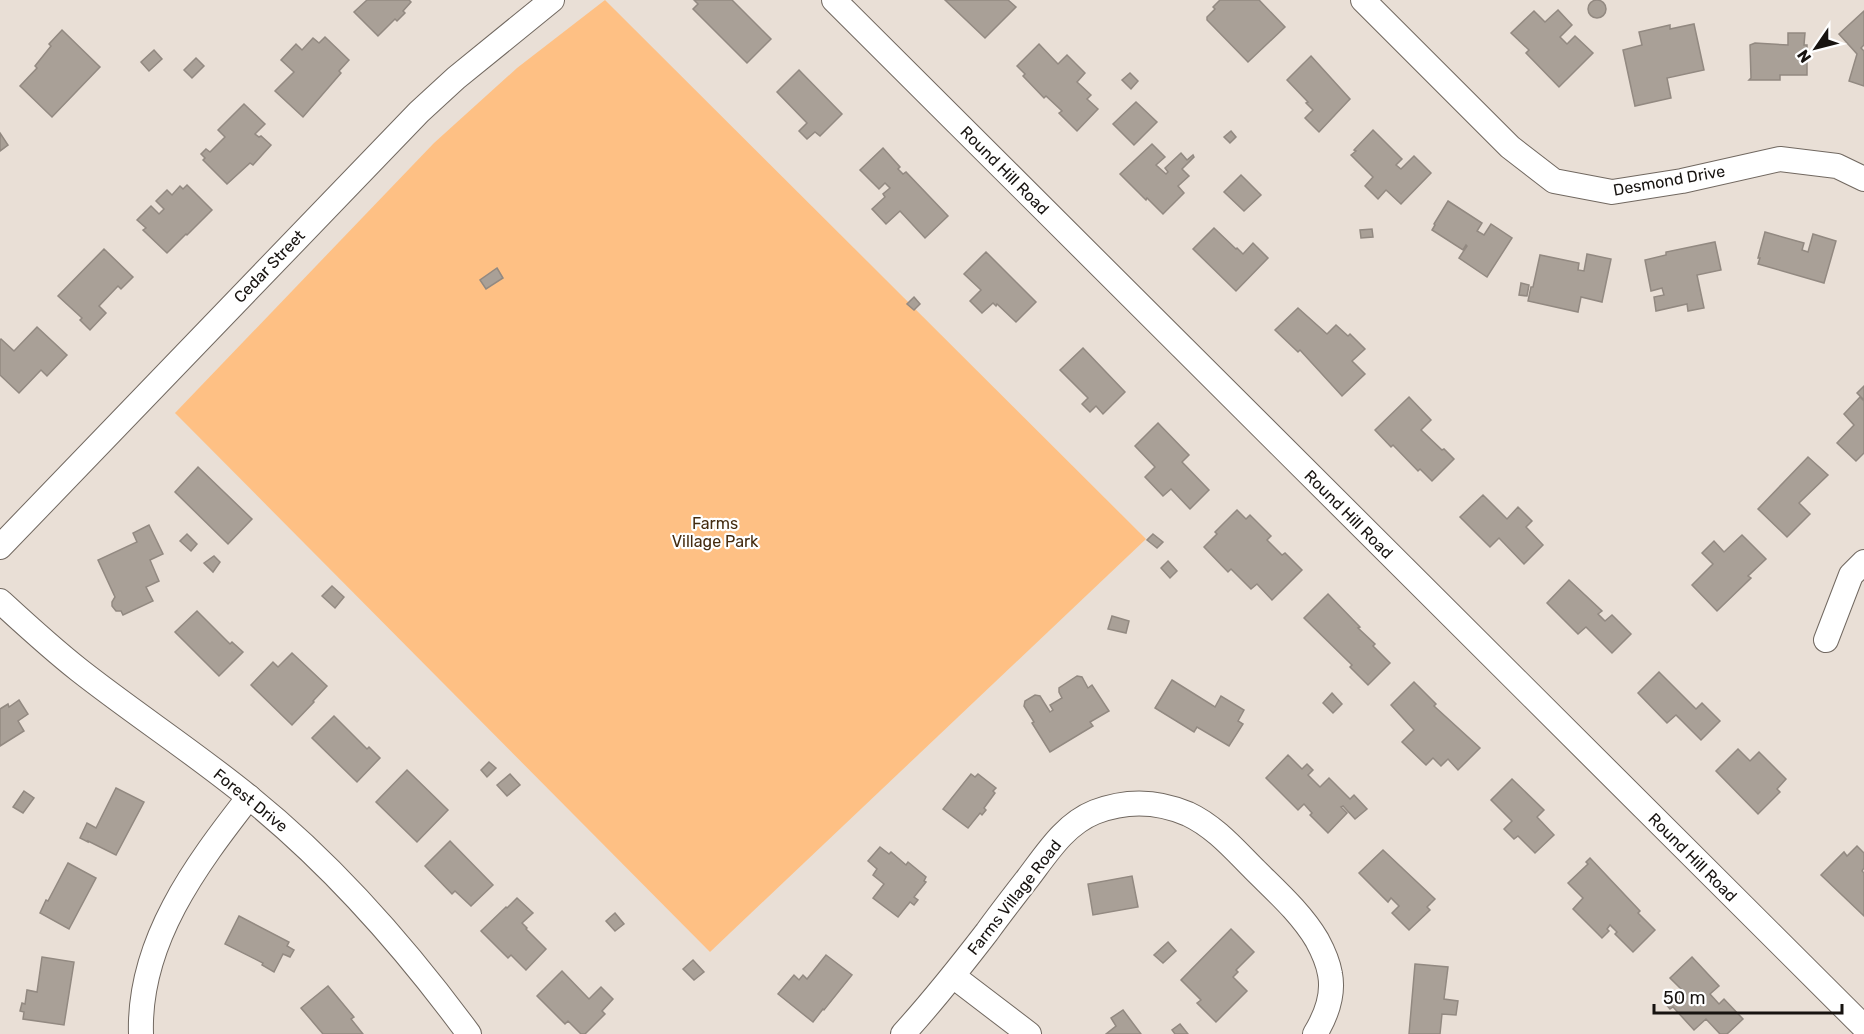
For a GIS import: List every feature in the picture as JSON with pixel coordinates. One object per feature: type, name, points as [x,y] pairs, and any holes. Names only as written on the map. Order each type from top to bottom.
[{"type":"street","name":"Cedar Street","points":[[0,547],[419,112],[456,78],[552,0]]},
{"type":"street","name":"Round Hill Road","points":[[834,0],[1864,1027]]},
{"type":"street","name":"Desmond Drive","points":[[1363,0],[1510,147],[1554,181],[1612,192],[1682,181],[1780,159],[1837,166],[1864,179]]},
{"type":"street","points":[[1826,640],[1851,575],[1864,562]]},
{"type":"street","name":"Forest Drive","points":[[0,600],[78,670],[249,797],[313,852],[368,909],[422,971],[469,1034]]},
{"type":"street","points":[[141,1034],[146,983],[163,929],[188,880],[249,797]]},
{"type":"street","name":"Farms Village Road","points":[[903,1034],[953,976],[1047,852],[1069,828],[1100,810],[1128,803],[1150,803],[1181,812],[1208,826],[1276,891],[1304,922],[1322,949],[1331,975],[1331,994],[1327,1011],[1315,1034]]},
{"type":"street","points":[[953,976],[1029,1034]]},
{"type":"green space","name":"Farms Village Park","points":[[605,0],[1146,539],[710,952],[175,413],[434,143],[517,68]]},
{"type":"building","points":[[367,0],[409,0],[411,2],[403,11],[405,13],[397,21],[395,19],[378,36],[354,12]]},
{"type":"building","points":[[694,0],[732,0],[771,39],[747,63],[693,9],[698,4]]},
{"type":"building","points":[[945,0],[1008,0],[1016,7],[985,38]]},
{"type":"building","points":[[1220,0],[1259,0],[1285,27],[1248,62],[1207,20],[1215,9],[1213,7]]},
{"type":"building","points":[[1597,0],[1603,3],[1606,9],[1603,15],[1597,18],[1591,15],[1588,9],[1591,3]]},
{"type":"building","points":[[1558,10],[1572,25],[1560,37],[1567,44],[1575,36],[1593,53],[1559,87],[1526,53],[1529,50],[1511,33],[1534,11],[1545,22]]},
{"type":"building","points":[[1864,11],[1864,45],[1861,48],[1864,51],[1864,86],[1849,81],[1857,54],[1839,34]]},
{"type":"building","points":[[1694,24],[1704,70],[1667,78],[1671,98],[1635,106],[1623,50],[1642,45],[1639,32],[1670,25],[1670,29]]},
{"type":"building","points":[[62,30],[100,67],[52,117],[20,86],[37,68],[35,66],[51,46],[49,44]]},
{"type":"building","points":[[1788,33],[1805,33],[1807,75],[1780,75],[1780,80],[1749,80],[1751,78],[1750,45],[1755,43],[1788,45]]},
{"type":"building","points":[[325,37],[349,60],[339,71],[341,73],[303,117],[275,91],[294,72],[281,60],[296,44],[302,50],[313,38],[319,43]]},
{"type":"building","points":[[1039,44],[1058,64],[1067,55],[1085,73],[1077,82],[1091,95],[1087,99],[1098,109],[1077,131],[1059,113],[1062,111],[1046,96],[1044,98],[1023,76],[1025,74],[1017,66]]},
{"type":"building","points":[[154,50],[162,59],[149,71],[141,62]]},
{"type":"building","points":[[1311,56],[1350,99],[1319,132],[1305,118],[1313,110],[1287,80]]},
{"type":"building","points":[[196,58],[204,66],[192,78],[184,70]]},
{"type":"building","points":[[799,70],[842,114],[820,136],[815,132],[807,139],[799,131],[807,123],[777,92]]},
{"type":"building","points":[[1130,73],[1138,81],[1131,89],[1122,80]]},
{"type":"building","points":[[1136,102],[1157,122],[1134,145],[1113,124]]},
{"type":"building","points":[[244,104],[265,124],[255,134],[271,145],[253,165],[250,163],[227,184],[203,160],[205,158],[201,154],[206,149],[210,152],[225,137],[218,130]]},
{"type":"building","points":[[1373,130],[1402,159],[1396,165],[1401,169],[1414,156],[1431,173],[1401,204],[1386,190],[1378,199],[1365,186],[1373,177],[1351,155]]},
{"type":"building","points":[[1231,131],[1236,137],[1230,143],[1224,137]]},
{"type":"building","points":[[0,133],[8,145],[0,151]]},
{"type":"building","points":[[1152,144],[1165,157],[1156,165],[1166,174],[1168,172],[1165,168],[1181,153],[1187,160],[1193,155],[1194,157],[1182,169],[1189,176],[1178,186],[1184,193],[1163,214],[1120,174]]},
{"type":"building","points":[[883,148],[900,167],[898,169],[903,174],[906,172],[948,216],[925,238],[900,211],[886,224],[872,209],[885,197],[883,194],[890,188],[885,183],[879,189],[860,170]]},
{"type":"building","points":[[1241,175],[1261,195],[1244,211],[1224,192]]},
{"type":"building","points":[[187,185],[212,210],[167,253],[143,230],[146,228],[137,220],[151,206],[159,214],[164,209],[156,201],[167,190],[172,195],[180,186],[183,189]]},
{"type":"building","points":[[1448,201],[1482,223],[1477,231],[1484,235],[1491,224],[1512,238],[1487,277],[1459,258],[1466,245],[1463,250],[1432,230]]},
{"type":"building","points":[[1214,228],[1243,254],[1253,243],[1268,258],[1236,291],[1193,249]]},
{"type":"building","points":[[1372,229],[1373,237],[1361,238],[1360,230]]},
{"type":"building","points":[[1765,232],[1804,243],[1802,250],[1808,252],[1813,234],[1836,241],[1824,283],[1758,264]]},
{"type":"building","points":[[1715,242],[1721,270],[1697,275],[1704,308],[1688,311],[1687,304],[1656,311],[1654,297],[1664,295],[1662,288],[1651,291],[1645,260],[1666,255],[1666,252]]},
{"type":"building","points":[[104,249],[133,277],[121,289],[118,286],[99,306],[106,313],[90,330],[80,320],[82,318],[58,296]]},
{"type":"building","points":[[986,252],[1036,302],[1016,322],[997,304],[996,306],[993,303],[982,313],[970,301],[981,290],[964,274]]},
{"type":"building","points":[[1587,254],[1611,259],[1602,302],[1581,297],[1578,312],[1528,301],[1540,255],[1579,263],[1578,270],[1584,271]]},
{"type":"building","points":[[497,268],[503,278],[486,289],[480,280]]},
{"type":"building","points":[[1521,283],[1529,285],[1527,296],[1519,295]]},
{"type":"building","points":[[914,297],[920,304],[914,310],[907,304]]},
{"type":"building","points":[[1298,308],[1327,334],[1336,325],[1348,336],[1350,334],[1365,349],[1352,361],[1365,374],[1342,396],[1300,350],[1298,352],[1275,330]]},
{"type":"building","points":[[37,327],[67,355],[47,376],[41,370],[19,393],[0,375],[0,340],[14,351]]},
{"type":"building","points":[[1083,348],[1125,392],[1103,414],[1096,406],[1090,412],[1082,404],[1088,398],[1060,370]]},
{"type":"building","points":[[1864,386],[1864,400],[1857,393]]},
{"type":"building","points":[[1409,397],[1431,420],[1421,430],[1454,459],[1432,481],[1420,469],[1418,471],[1393,445],[1391,447],[1375,430]]},
{"type":"building","points":[[1860,397],[1864,401],[1864,453],[1856,461],[1837,443],[1854,425],[1844,414]]},
{"type":"building","points":[[1158,423],[1189,455],[1182,462],[1209,490],[1190,509],[1171,489],[1163,496],[1145,477],[1155,467],[1135,446]]},
{"type":"building","points":[[1808,457],[1828,475],[1799,503],[1810,514],[1787,537],[1758,509]]},
{"type":"building","points":[[198,467],[252,519],[228,544],[175,492]]},
{"type":"building","points":[[1483,495],[1507,519],[1518,507],[1532,521],[1526,527],[1543,545],[1524,564],[1499,538],[1490,547],[1460,517]]},
{"type":"building","points":[[1237,510],[1246,519],[1250,515],[1271,536],[1267,540],[1282,555],[1285,553],[1302,570],[1272,600],[1257,584],[1251,589],[1231,569],[1228,572],[1204,547]]},
{"type":"building","points":[[149,525],[163,554],[150,560],[159,581],[146,587],[153,601],[123,615],[121,611],[116,611],[112,606],[115,597],[98,560],[137,542],[133,533]]},
{"type":"building","points":[[187,534],[197,544],[191,551],[180,541]]},
{"type":"building","points":[[1153,534],[1163,542],[1157,548],[1147,540]]},
{"type":"building","points":[[1742,535],[1766,559],[1748,576],[1751,578],[1717,611],[1692,585],[1713,564],[1702,553],[1714,541],[1724,552]]},
{"type":"building","points":[[214,556],[220,562],[213,572],[204,563]]},
{"type":"building","points":[[1168,561],[1177,571],[1170,578],[1161,568]]},
{"type":"building","points":[[1569,580],[1602,611],[1598,614],[1605,621],[1612,615],[1631,634],[1612,653],[1586,627],[1578,634],[1547,603]]},
{"type":"building","points":[[332,586],[344,597],[335,608],[322,596]]},
{"type":"building","points":[[1328,594],[1390,663],[1368,685],[1350,667],[1352,665],[1304,618]]},
{"type":"building","points":[[197,611],[230,644],[232,642],[243,652],[219,676],[175,632]]},
{"type":"building","points":[[1112,616],[1129,621],[1126,633],[1108,629]]},
{"type":"building","points":[[292,653],[327,686],[292,725],[251,685],[273,662],[278,667]]},
{"type":"building","points":[[1659,672],[1696,709],[1702,703],[1720,721],[1701,740],[1676,715],[1667,723],[1638,693]]},
{"type":"building","points":[[1077,676],[1082,677],[1088,688],[1092,685],[1109,711],[1090,722],[1093,726],[1050,752],[1032,723],[1034,722],[1024,706],[1025,701],[1035,695],[1040,696],[1050,712],[1053,710],[1050,705],[1062,698],[1059,688]]},
{"type":"building","points":[[1172,680],[1215,707],[1221,696],[1244,710],[1238,721],[1243,724],[1229,746],[1197,727],[1194,732],[1155,708]]},
{"type":"building","points":[[1414,682],[1436,704],[1434,706],[1480,748],[1458,770],[1448,759],[1441,766],[1433,758],[1426,765],[1402,742],[1414,730],[1391,705]]},
{"type":"building","points":[[1332,693],[1342,704],[1333,713],[1323,703]]},
{"type":"building","points":[[19,700],[28,714],[18,721],[24,731],[0,746],[0,709],[8,704],[9,707]]},
{"type":"building","points":[[334,716],[367,749],[369,747],[380,758],[357,782],[312,738]]},
{"type":"building","points":[[1738,749],[1750,761],[1759,752],[1786,779],[1777,789],[1780,792],[1758,814],[1716,771]]},
{"type":"building","points":[[1288,755],[1302,769],[1307,764],[1313,770],[1308,775],[1320,787],[1329,778],[1350,799],[1354,795],[1367,809],[1355,819],[1343,806],[1341,807],[1347,813],[1328,833],[1310,815],[1312,813],[1304,804],[1298,810],[1266,778]]},
{"type":"building","points":[[489,762],[496,768],[487,777],[481,770]]},
{"type":"building","points":[[407,770],[448,810],[417,842],[376,802]]},
{"type":"building","points":[[510,774],[520,785],[507,796],[497,785]]},
{"type":"building","points":[[971,774],[975,777],[978,774],[996,788],[984,808],[986,810],[982,815],[980,813],[968,828],[943,809]]},
{"type":"building","points":[[1512,779],[1544,810],[1537,817],[1554,835],[1535,853],[1518,836],[1514,839],[1504,829],[1512,821],[1491,800]]},
{"type":"building","points":[[116,788],[144,802],[116,855],[80,838],[87,823],[96,828]]},
{"type":"building","points":[[24,791],[34,798],[23,813],[13,807]]},
{"type":"building","points":[[450,841],[493,885],[471,906],[455,891],[452,894],[425,866]]},
{"type":"building","points":[[1857,846],[1864,853],[1862,871],[1864,873],[1864,916],[1821,875],[1844,852],[1847,856]]},
{"type":"building","points":[[880,847],[889,854],[891,852],[906,865],[908,862],[926,877],[924,881],[926,882],[914,897],[918,900],[914,905],[910,902],[898,917],[873,898],[884,884],[873,875],[877,869],[868,861]]},
{"type":"building","points":[[1383,850],[1435,899],[1427,907],[1430,910],[1409,930],[1392,913],[1399,906],[1391,898],[1388,902],[1359,873]]},
{"type":"building","points":[[1590,858],[1655,930],[1633,952],[1615,934],[1617,932],[1610,925],[1607,929],[1609,931],[1602,938],[1573,909],[1583,898],[1568,883],[1588,864],[1586,862]]},
{"type":"building","points":[[68,863],[96,878],[69,929],[40,913]]},
{"type":"building","points":[[1132,876],[1138,907],[1093,915],[1088,884]]},
{"type":"building","points":[[517,898],[533,913],[522,923],[546,949],[526,970],[511,955],[508,958],[481,931]]},
{"type":"building","points":[[615,913],[624,924],[615,931],[606,921]]},
{"type":"building","points":[[239,916],[289,942],[287,946],[294,950],[290,957],[283,954],[274,972],[262,965],[263,963],[225,944]]},
{"type":"building","points":[[1231,929],[1254,952],[1236,970],[1238,972],[1233,977],[1247,991],[1216,1022],[1197,1003],[1201,1000],[1181,980]]},
{"type":"building","points":[[1168,942],[1176,951],[1163,963],[1154,955]]},
{"type":"building","points":[[826,955],[852,975],[813,1022],[778,994],[794,975],[799,980],[803,975],[807,979]]},
{"type":"building","points":[[42,957],[74,962],[64,1025],[23,1019],[24,1012],[20,1011],[22,1003],[25,1004],[27,990],[37,992]]},
{"type":"building","points":[[1692,957],[1719,986],[1710,994],[1719,1004],[1724,999],[1743,1019],[1727,1034],[1720,1034],[1706,1019],[1694,1030],[1673,1007],[1670,1009],[1665,1003],[1681,989],[1670,978]]},
{"type":"building","points":[[693,960],[704,972],[694,980],[683,969]]},
{"type":"building","points":[[1415,964],[1448,967],[1444,999],[1458,1001],[1456,1015],[1442,1014],[1440,1034],[1409,1034]]},
{"type":"building","points":[[562,971],[589,999],[601,987],[613,999],[602,1011],[605,1014],[585,1034],[581,1034],[568,1021],[565,1024],[537,996]]},
{"type":"building","points":[[328,986],[354,1017],[351,1019],[363,1034],[323,1034],[301,1008]]},
{"type":"building","points":[[1123,1010],[1141,1034],[1106,1034],[1116,1026],[1111,1018]]},
{"type":"building","points":[[1180,1024],[1188,1034],[1175,1034],[1172,1030]]}]
